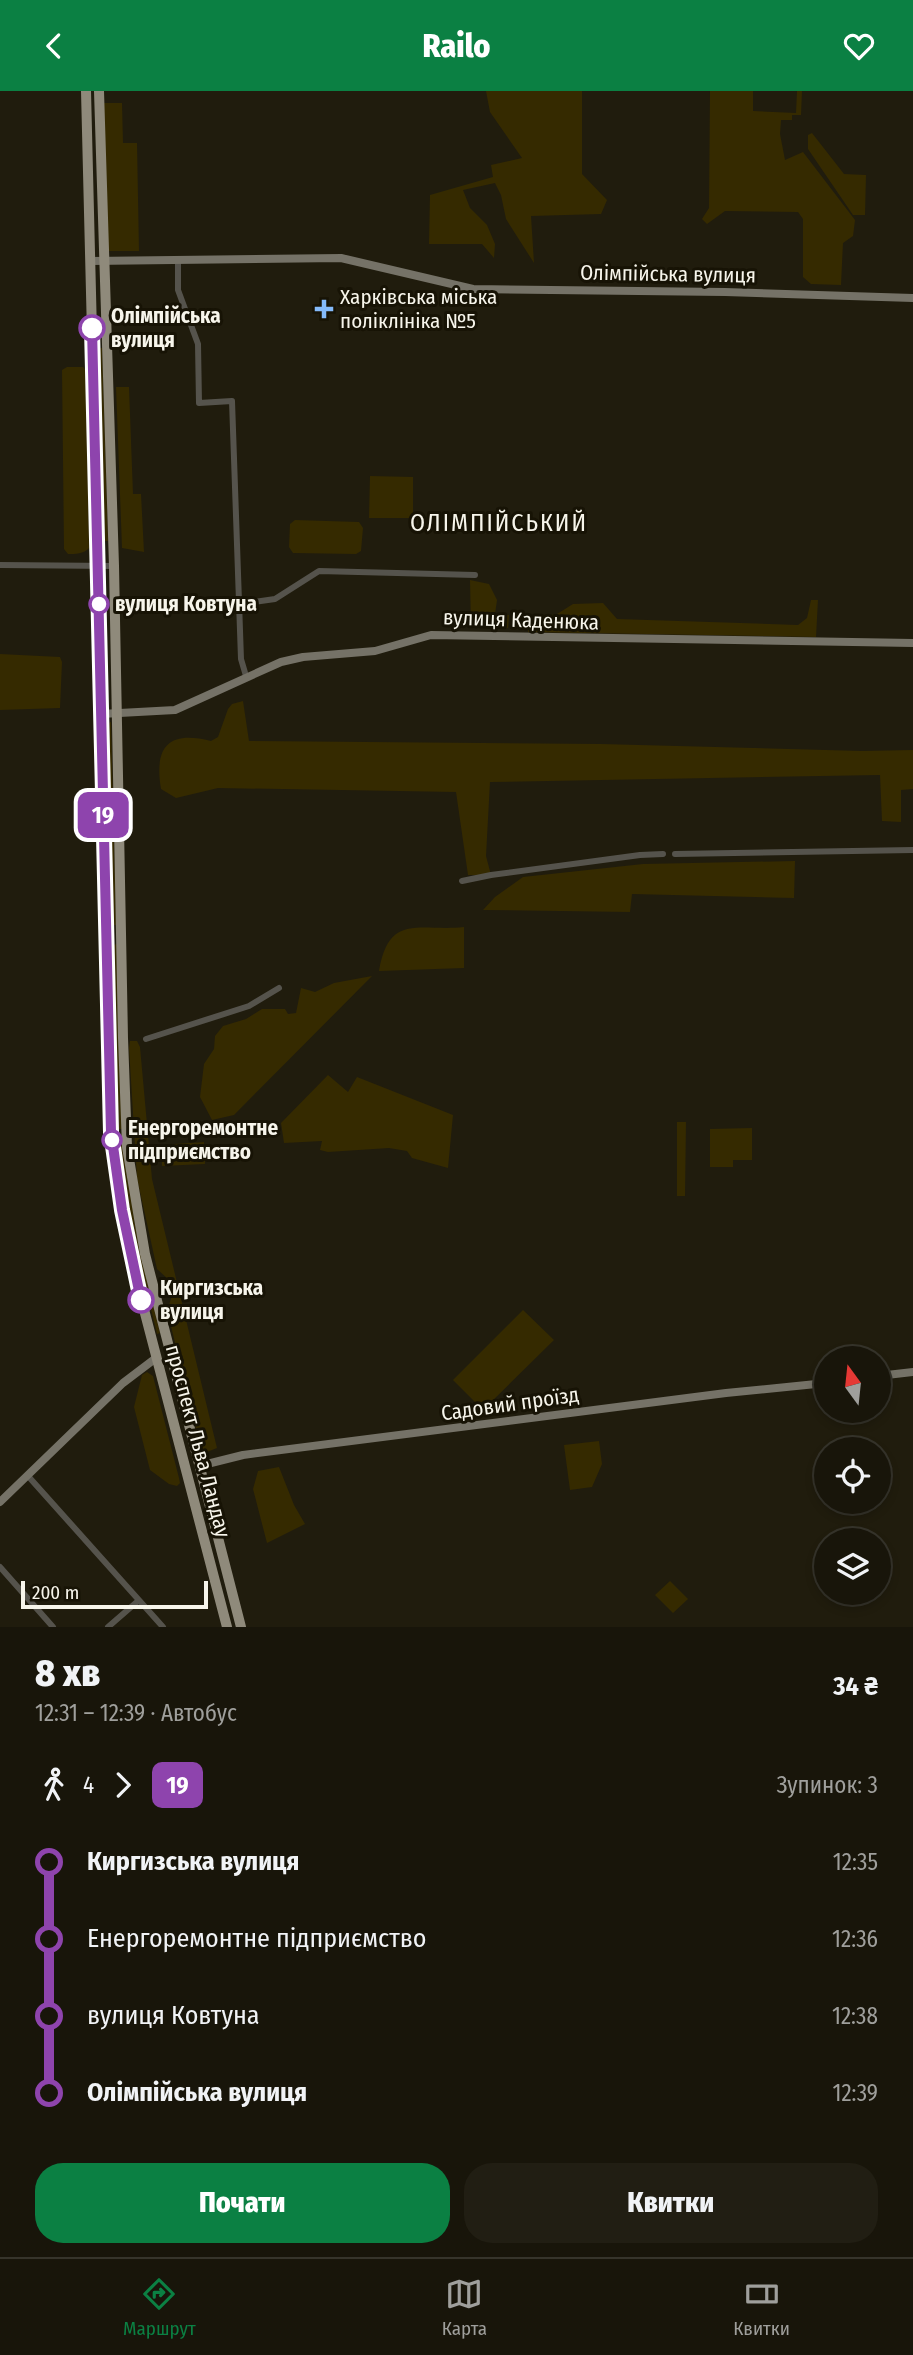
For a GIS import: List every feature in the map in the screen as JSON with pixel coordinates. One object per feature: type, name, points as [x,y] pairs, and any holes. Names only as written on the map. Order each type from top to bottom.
[{"type":"main road","name":"проспект Льва Ландау","points":[[86,91],[113,1151],[128,1244],[227,1627]]},
{"type":"main road","name":"проспект Льва Ландау","points":[[99,91],[114,566],[125,1118],[129,1161],[145,1254],[240,1627]]},
{"type":"main road","points":[[91,284],[105,283]]},
{"type":"main road","points":[[106,935],[122,934]]},
{"type":"main road","points":[[156,1358],[171,1354]]},
{"type":"main road","points":[[175,1425],[188,1421]]},
{"type":"street","name":"Олімпійська вулиця","points":[[91,261],[347,259],[473,289],[725,292],[913,298]]},
{"type":"street","points":[[178,260],[178,290],[198,344],[200,403],[232,401],[241,659],[246,676]]},
{"type":"street","points":[[0,565],[114,566]]},
{"type":"street","points":[[240,604],[275,599],[319,571],[475,575]]},
{"type":"street","name":"вулиця Каденюка","points":[[101,714],[175,710],[189,706],[246,676],[286,660],[375,651],[434,635],[913,643]]},
{"type":"street","points":[[675,854],[913,850]]},
{"type":"street","points":[[462,881],[663,854]]},
{"type":"street","points":[[146,1039],[249,1006],[279,988]]},
{"type":"street","points":[[0,1501],[104,1401],[156,1358]]},
{"type":"street","points":[[891,1375],[913,1372]]},
{"type":"street","name":"Садовий проїзд","points":[[199,1466],[243,1455],[814,1384]]},
{"type":"street","points":[[28,1476],[163,1627]]},
{"type":"street","points":[[0,1567],[53,1627]]},
{"type":"street","points":[[108,1627],[138,1601]]},
{"type":"shaded area","points":[[486,91],[582,91],[582,174],[607,200],[601,214],[531,216],[534,263],[506,219],[501,195],[495,183],[463,190],[470,208],[487,225],[495,244],[494,258],[482,244],[429,244],[430,195],[493,177],[491,165],[522,158],[490,112]]},
{"type":"shaded area","points":[[710,91],[753,91],[753,111],[796,113],[797,91],[802,91],[801,115],[792,115],[792,120],[781,120],[780,134],[785,160],[803,152],[855,220],[853,236],[843,243],[841,285],[811,284],[803,277],[803,219],[798,212],[725,211],[707,224],[702,219],[709,208]]},
{"type":"shaded area","points":[[103,103],[122,103],[123,143],[137,143],[139,251],[108,251]]},
{"type":"shaded area","points":[[812,133],[844,174],[866,175],[865,215],[853,215],[808,149],[808,135]]},
{"type":"shaded area","points":[[99,348],[102,348],[108,541],[105,541]]},
{"type":"shaded area","points":[[67,367],[83,367],[86,370],[89,548],[82,553],[71,554],[64,549],[62,370]]},
{"type":"shaded area","points":[[116,387],[129,387],[133,494],[141,494],[144,552],[122,548]]},
{"type":"shaded area","points":[[370,476],[413,477],[413,518],[369,518]]},
{"type":"shaded area","points":[[295,520],[359,522],[363,528],[361,551],[356,554],[293,553],[289,547],[290,524]]},
{"type":"shaded area","points":[[470,580],[489,584],[497,600],[495,614],[509,615],[508,628],[471,627]]},
{"type":"shaded area","points":[[811,600],[818,600],[816,637],[528,632],[530,619],[557,614],[573,604],[603,603],[617,619],[798,625],[807,618]]},
{"type":"shaded area","points":[[0,654],[60,657],[60,708],[0,710]]},
{"type":"shaded area","points":[[243,701],[249,741],[913,750],[913,789],[901,790],[901,822],[882,821],[880,775],[490,782],[486,856],[491,875],[468,875],[456,792],[218,788],[176,798],[161,789],[160,762],[167,745],[184,738],[211,741],[218,737],[228,709],[232,704]]},
{"type":"shaded area","points":[[111,722],[116,925],[113,925],[109,798],[108,723]]},
{"type":"shaded area","points":[[795,861],[794,898],[632,894],[630,912],[483,910],[495,897],[523,877],[643,864]]},
{"type":"shaded area","points":[[464,927],[464,968],[379,971],[390,940],[399,932],[420,928]]},
{"type":"shaded area","points":[[117,944],[122,1129],[119,1129],[113,945]]},
{"type":"shaded area","points":[[372,976],[234,1115],[212,1120],[200,1097],[204,1064],[214,1049],[215,1036],[223,1026],[246,1019],[262,1009],[285,1009],[288,1014],[296,1013],[301,988],[315,992],[334,983]]},
{"type":"shaded area","points":[[130,1041],[137,1041],[140,1047],[152,1179],[217,1448],[207,1452],[201,1449],[169,1318],[172,1295],[169,1280],[157,1269],[137,1178]]},
{"type":"shaded area","points":[[328,1075],[348,1092],[357,1077],[453,1115],[448,1168],[412,1158],[407,1151],[389,1148],[328,1152],[320,1150],[322,1141],[284,1143],[281,1123]]},
{"type":"shaded area","points":[[677,1122],[686,1122],[685,1196],[677,1196]]},
{"type":"shaded area","points":[[752,1128],[752,1160],[733,1160],[733,1167],[710,1167],[710,1129]]},
{"type":"shaded area","points":[[123,1134],[135,1225],[160,1333],[157,1334],[129,1210],[119,1135]]},
{"type":"shaded area","points":[[204,1142],[205,1164],[162,1166],[161,1145]]},
{"type":"shaded area","points":[[523,1310],[554,1340],[483,1410],[453,1380]]},
{"type":"shaded area","points":[[147,1372],[153,1376],[179,1478],[180,1483],[177,1486],[169,1484],[150,1470],[134,1407],[142,1375]]},
{"type":"shaded area","points":[[599,1441],[602,1464],[592,1487],[570,1490],[564,1445]]},
{"type":"shaded area","points":[[279,1467],[294,1505],[305,1524],[267,1543],[253,1489],[258,1471]]},
{"type":"shaded area","points":[[670,1581],[688,1599],[673,1613],[655,1595]]},
{"type":"bus line","name":"19","points":[[92,328],[111,1132],[122,1210],[141,1300]]},
{"type":"place","name":"Харківська міська поліклініка №5","points":[[324,309]]},
{"type":"place","name":"Олімпійська вулиця","points":[[92,328]]},
{"type":"place","name":"вулиця Ковтуна","points":[[99,604]]},
{"type":"place","name":"Енергоремонтне підприємство","points":[[112,1140]]},
{"type":"place","name":"Киргизська вулиця","points":[[141,1300]]},
{"type":"district","name":"ОЛІМПІЙСЬКИЙ","points":[[499,523]]}]
